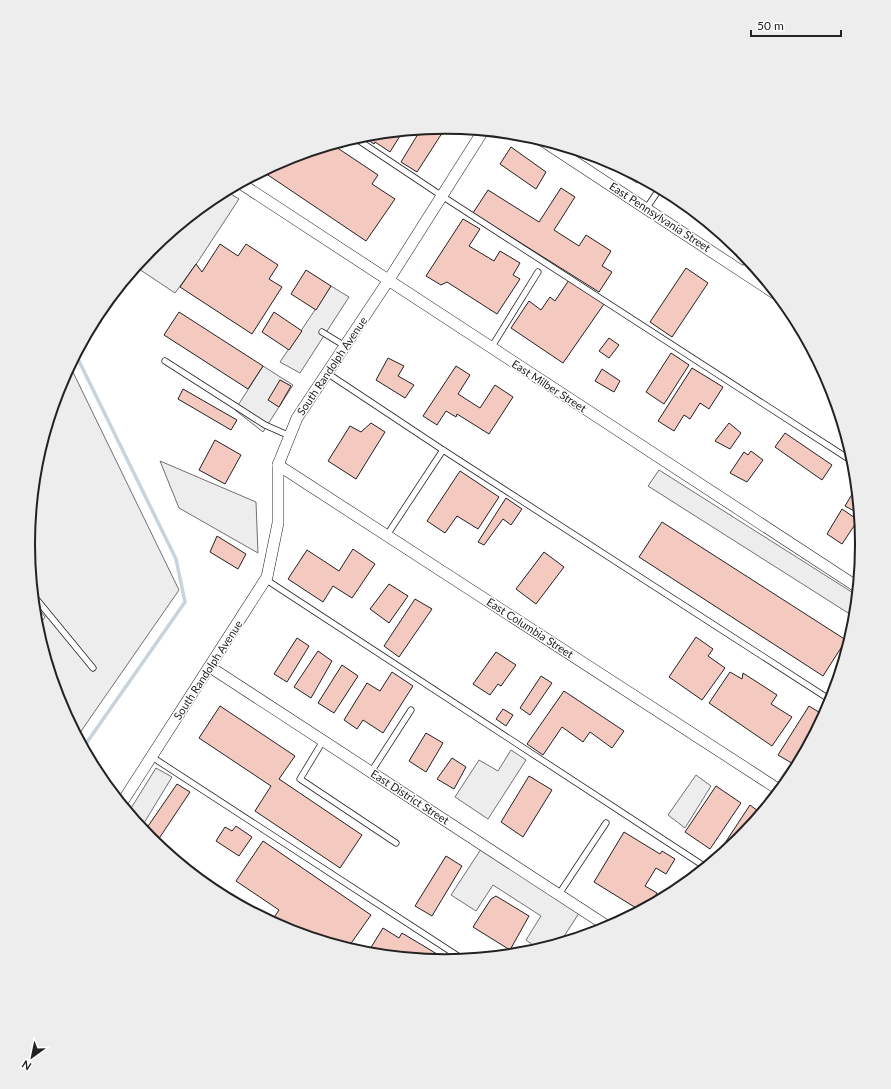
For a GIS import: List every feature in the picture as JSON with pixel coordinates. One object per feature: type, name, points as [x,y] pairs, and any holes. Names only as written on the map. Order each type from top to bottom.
[{"type":"street","name":"South Randolph Avenue","points":[[124,799],[265,579],[278,523],[278,465],[297,418],[388,281],[480,136]]},
{"type":"street","name":"East Pennsylvania Street","points":[[556,149],[764,286]]},
{"type":"street","name":"East Milber Street","points":[[245,186],[854,584]]},
{"type":"street","name":"East Columbia Street","points":[[278,465],[776,788]]},
{"type":"street","name":"East District Street","points":[[210,667],[604,924]]},
{"type":"lane","points":[[362,143],[847,458]]},
{"type":"lane","points":[[646,208],[657,193]]},
{"type":"lane","points":[[742,272],[746,265]]},
{"type":"lane","points":[[491,348],[538,272]]},
{"type":"lane","points":[[322,332],[345,346]]},
{"type":"lane","points":[[164,361],[265,425],[290,436]]},
{"type":"lane","points":[[327,373],[443,450],[827,697]]},
{"type":"lane","points":[[387,535],[443,450]]},
{"type":"lane","points":[[265,579],[701,865]]},
{"type":"lane","points":[[40,603],[93,668]]},
{"type":"lane","points":[[371,772],[411,710]]},
{"type":"lane","points":[[323,741],[300,779],[396,843]]},
{"type":"lane","points":[[152,757],[456,955]]},
{"type":"lane","points":[[559,894],[606,823]]},
{"type":"shaded area","points":[[622,174],[638,182],[637,183]]},
{"type":"shaded area","points":[[231,194],[239,199],[199,260],[175,293],[141,270],[155,254],[175,236],[217,203]]},
{"type":"shaded area","points":[[331,286],[349,297],[300,373],[280,362]]},
{"type":"shaded area","points":[[263,366],[293,385],[263,432],[235,410]]},
{"type":"shaded area","points":[[73,372],[179,590],[80,732],[66,702],[49,651],[42,621],[45,617],[41,612],[36,571],[35,544],[39,491],[49,438],[66,387]]},
{"type":"shaded area","points":[[160,461],[256,502],[258,553],[179,508]]},
{"type":"shaded area","points":[[659,470],[853,593],[850,614],[648,486]]},
{"type":"shaded area","points":[[511,750],[526,760],[488,819],[455,797],[479,760],[498,771]]},
{"type":"shaded area","points":[[156,768],[172,777],[144,823],[131,808]]},
{"type":"shaded area","points":[[696,775],[711,786],[685,828],[668,815]]},
{"type":"shaded area","points":[[483,846],[581,910],[563,937],[533,945],[526,940],[541,916],[493,885],[476,911],[451,895]]},
{"type":"building","points":[[441,134],[417,172],[401,162],[417,135]]},
{"type":"building","points":[[399,137],[390,152],[375,142],[374,144],[370,141]]},
{"type":"building","points":[[511,147],[546,172],[536,189],[500,164]]},
{"type":"building","points":[[338,148],[378,175],[372,184],[395,199],[366,241],[267,175],[288,165]]},
{"type":"building","points":[[561,188],[575,197],[554,230],[579,246],[586,235],[611,251],[602,266],[612,272],[599,292],[473,213],[488,190],[539,222]]},
{"type":"building","points":[[463,219],[480,229],[469,246],[494,261],[500,251],[520,263],[513,275],[520,279],[497,314],[447,282],[441,285],[426,276]]},
{"type":"building","points":[[220,244],[238,256],[246,244],[278,265],[269,279],[282,287],[252,334],[180,287],[196,264],[202,272]]},
{"type":"building","points":[[686,268],[708,283],[672,337],[650,322]]},
{"type":"building","points":[[306,270],[331,286],[316,310],[291,294]]},
{"type":"building","points":[[569,280],[604,304],[563,363],[511,328],[529,301],[541,310],[550,297],[555,301]]},
{"type":"building","points":[[179,312],[263,366],[248,389],[164,335]]},
{"type":"building","points":[[274,312],[302,331],[289,350],[262,332]]},
{"type":"building","points":[[609,338],[619,345],[609,358],[599,351]]},
{"type":"building","points":[[671,353],[689,365],[664,404],[646,392]]},
{"type":"building","points":[[388,358],[404,366],[398,376],[414,385],[405,398],[376,380]]},
{"type":"building","points":[[456,366],[470,375],[458,394],[480,408],[495,385],[513,397],[489,434],[457,414],[456,417],[446,411],[437,425],[423,416]]},
{"type":"building","points":[[692,368],[723,387],[709,409],[700,403],[690,419],[684,415],[674,431],[658,421]]},
{"type":"building","points":[[602,369],[620,381],[614,392],[595,381]]},
{"type":"building","points":[[280,380],[291,386],[279,407],[268,400]]},
{"type":"building","points":[[183,389],[237,420],[231,430],[178,399]]},
{"type":"building","points":[[371,423],[385,432],[356,479],[328,461],[350,426],[361,432]]},
{"type":"building","points":[[729,423],[741,433],[730,449],[715,441]]},
{"type":"building","points":[[785,433],[832,465],[822,480],[775,447]]},
{"type":"building","points":[[215,440],[241,455],[225,484],[199,470]]},
{"type":"building","points":[[751,451],[763,460],[747,482],[730,473],[744,452],[748,455]]},
{"type":"building","points":[[460,471],[499,497],[478,529],[457,516],[445,533],[427,521]]},
{"type":"building","points":[[852,494],[854,511],[845,506]]},
{"type":"building","points":[[506,498],[522,509],[511,525],[503,519],[484,545],[478,542]]},
{"type":"building","points":[[842,509],[855,518],[855,524],[842,544],[827,534]]},
{"type":"building","points":[[662,522],[845,639],[844,644],[823,676],[639,557]]},
{"type":"building","points":[[217,536],[246,554],[238,569],[210,552]]},
{"type":"building","points":[[353,549],[375,564],[352,598],[333,586],[323,602],[288,579],[307,550],[339,571]]},
{"type":"building","points":[[544,552],[564,567],[536,604],[516,589]]},
{"type":"building","points":[[389,584],[408,596],[389,623],[370,609]]},
{"type":"building","points":[[415,599],[432,609],[399,657],[384,646]]},
{"type":"building","points":[[696,637],[713,649],[708,656],[725,668],[702,700],[669,677]]},
{"type":"building","points":[[297,638],[309,646],[287,682],[274,674]]},
{"type":"building","points":[[318,651],[332,661],[311,698],[294,687]]},
{"type":"building","points":[[496,652],[516,665],[501,686],[498,684],[490,695],[473,684]]},
{"type":"building","points":[[342,665],[358,676],[334,713],[318,703]]},
{"type":"building","points":[[392,672],[413,686],[383,733],[363,720],[357,729],[344,720],[367,683],[380,691]]},
{"type":"building","points":[[730,672],[742,679],[743,673],[777,695],[771,704],[792,717],[772,746],[709,703]]},
{"type":"building","points":[[541,676],[552,683],[530,715],[520,708]]},
{"type":"building","points":[[564,691],[624,731],[612,748],[590,732],[583,742],[562,727],[543,755],[527,744]]},
{"type":"building","points":[[220,706],[295,756],[279,779],[362,835],[340,868],[255,811],[271,786],[199,738]]},
{"type":"building","points":[[809,706],[820,713],[793,764],[778,755]]},
{"type":"building","points":[[503,709],[513,715],[506,726],[496,719]]},
{"type":"building","points":[[426,733],[443,743],[426,772],[409,761]]},
{"type":"building","points":[[452,758],[466,767],[454,789],[437,779]]},
{"type":"building","points":[[529,776],[552,790],[523,837],[501,822]]},
{"type":"building","points":[[177,784],[190,792],[159,839],[148,827]]},
{"type":"building","points":[[716,786],[741,803],[710,849],[685,832]]},
{"type":"building","points":[[750,805],[758,811],[736,835],[722,848]]},
{"type":"building","points":[[236,826],[252,837],[239,856],[216,841],[225,827],[232,831]]},
{"type":"building","points":[[624,832],[660,854],[662,851],[675,859],[666,874],[656,868],[645,886],[657,893],[654,898],[636,908],[594,882]]},
{"type":"building","points":[[263,841],[371,915],[351,944],[339,941],[288,924],[274,918],[279,910],[236,881]]},
{"type":"building","points":[[446,856],[462,866],[432,916],[415,906]]},
{"type":"building","points":[[496,896],[529,916],[510,949],[473,927],[491,899]]},
{"type":"building","points":[[383,928],[399,938],[402,933],[438,955],[419,954],[371,948]]},
{"type":"waterway","points":[[79,360],[176,559],[185,602],[86,743]]}]
